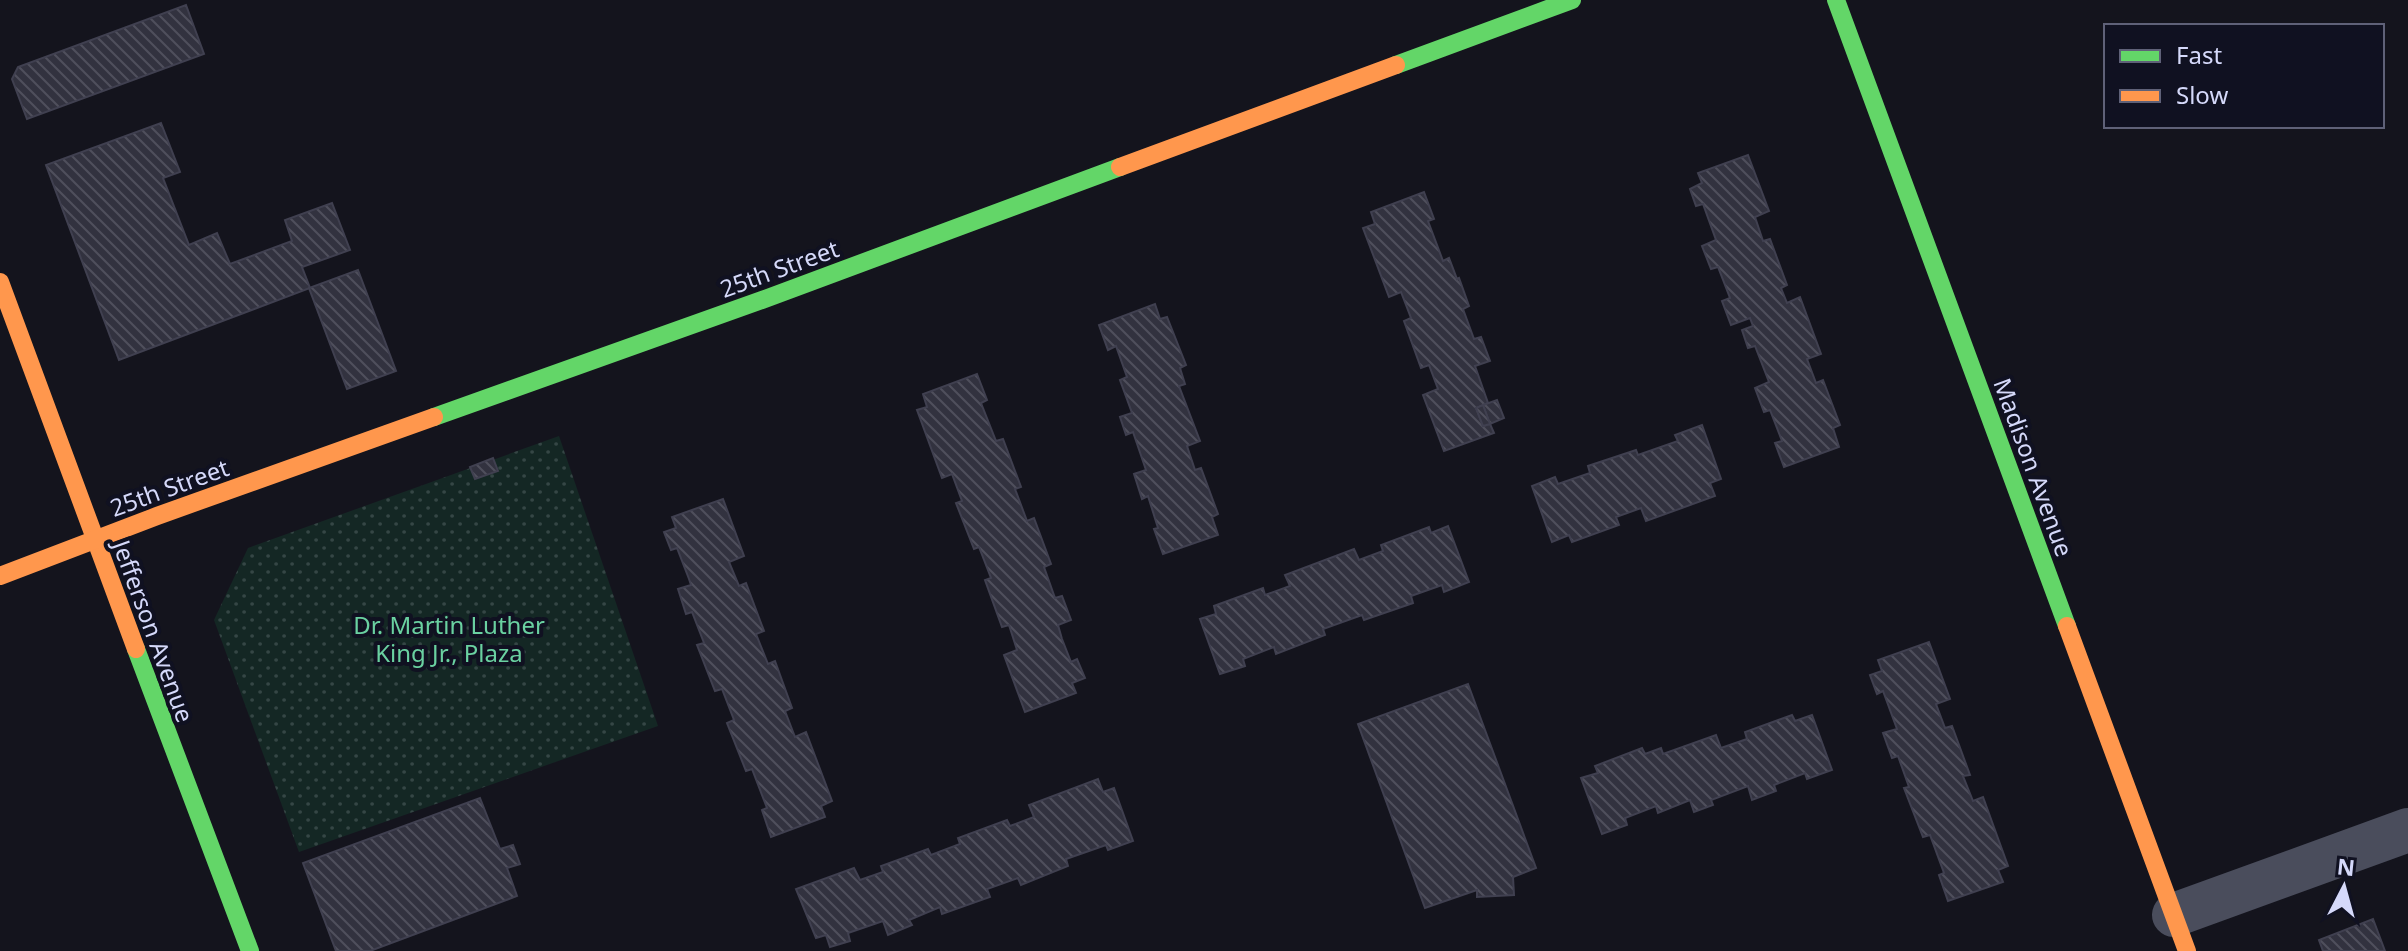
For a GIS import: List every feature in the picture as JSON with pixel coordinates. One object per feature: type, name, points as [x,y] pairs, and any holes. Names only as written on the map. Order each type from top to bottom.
[{"type":"main road","name":"25th Street","points":[[0,576],[94,539],[762,300],[1572,0]]},
{"type":"main road","name":"Madison Avenue","points":[[1836,0],[2181,933]]},
{"type":"main road","name":"Jefferson Avenue","points":[[0,282],[250,951]]},
{"type":"street","points":[[2181,933],[2408,830]]},
{"type":"green space","name":"Dr. Martin Luther King Jr., Plaza","points":[[559,436],[658,726],[299,852],[214,620],[248,548]]},
{"type":"building","points":[[186,5],[204,54],[27,119],[12,79],[18,67]]},
{"type":"building","points":[[161,123],[180,172],[163,178],[189,245],[217,233],[230,264],[292,241],[285,220],[332,203],[350,250],[302,267],[310,288],[119,360],[46,165]]},
{"type":"building","points":[[1748,155],[1769,211],[1755,217],[1763,241],[1770,239],[1787,285],[1781,288],[1787,303],[1800,297],[1821,354],[1807,359],[1816,383],[1823,380],[1840,425],[1833,428],[1839,447],[1784,467],[1775,443],[1782,441],[1770,410],[1764,412],[1755,388],[1769,382],[1755,346],[1748,348],[1742,330],[1753,326],[1750,318],[1731,325],[1722,301],[1730,298],[1718,267],[1711,269],[1702,246],[1716,240],[1703,204],[1696,206],[1690,189],[1702,183],[1698,173]]},
{"type":"building","points":[[1424,192],[1434,219],[1428,221],[1443,261],[1449,258],[1459,278],[1469,306],[1463,309],[1474,339],[1481,337],[1490,361],[1475,366],[1488,403],[1476,408],[1483,426],[1490,424],[1494,433],[1444,451],[1423,395],[1438,389],[1429,365],[1421,368],[1404,321],[1411,318],[1401,292],[1389,297],[1363,228],[1375,224],[1371,212]]},
{"type":"building","points":[[358,270],[396,371],[347,389],[309,288]]},
{"type":"building","points":[[1155,304],[1160,319],[1167,317],[1186,365],[1180,368],[1185,384],[1179,386],[1200,441],[1187,446],[1195,470],[1201,468],[1218,514],[1212,517],[1218,535],[1163,554],[1154,529],[1158,528],[1148,496],[1142,499],[1134,474],[1146,470],[1133,432],[1126,435],[1120,417],[1132,413],[1120,380],[1127,377],[1116,346],[1108,350],[1099,325]]},
{"type":"building","points":[[977,374],[987,400],[981,403],[996,441],[1003,439],[1021,487],[1015,489],[1027,521],[1034,518],[1051,564],[1044,567],[1055,598],[1062,596],[1071,620],[1058,625],[1062,639],[1071,662],[1077,659],[1085,678],[1072,683],[1076,693],[1025,712],[1004,655],[1017,650],[1009,625],[1002,627],[985,580],[991,578],[979,547],[974,549],[956,503],[962,501],[952,474],[942,478],[917,410],[927,407],[923,394]]},
{"type":"building","points":[[1497,400],[1504,418],[1490,424],[1483,405]]},
{"type":"building","points":[[1483,405],[1490,424],[1483,426],[1476,408]]},
{"type":"building","points":[[1702,425],[1721,479],[1710,483],[1715,496],[1646,521],[1641,508],[1616,517],[1619,525],[1572,542],[1569,535],[1552,542],[1532,486],[1555,477],[1558,484],[1590,473],[1588,466],[1636,450],[1638,455],[1678,441],[1675,435]]},
{"type":"building","points":[[493,458],[498,471],[475,479],[470,467]]},
{"type":"building","points":[[723,499],[744,556],[729,562],[739,586],[746,583],[764,631],[756,634],[768,664],[775,661],[792,708],[785,711],[795,737],[806,732],[832,801],[821,806],[825,817],[771,837],[762,810],[767,808],[752,769],[746,771],[727,723],[734,720],[722,689],[715,691],[697,645],[704,643],[692,612],[686,614],[678,589],[691,585],[689,579],[677,548],[671,550],[664,532],[676,528],[672,517]]},
{"type":"building","points":[[1448,526],[1469,582],[1444,592],[1442,585],[1411,596],[1413,603],[1364,620],[1362,615],[1323,629],[1325,635],[1276,654],[1274,647],[1243,659],[1245,666],[1220,674],[1200,619],[1216,614],[1214,606],[1263,588],[1265,595],[1290,586],[1285,575],[1354,549],[1359,560],[1383,551],[1381,545],[1429,527],[1431,533]]},
{"type":"building","points":[[1929,642],[1950,699],[1936,704],[1945,728],[1952,726],[1970,775],[1963,776],[1973,801],[1983,797],[2008,866],[1998,870],[2003,882],[1948,901],[1939,875],[1944,873],[1930,835],[1923,837],[1904,788],[1909,787],[1898,756],[1892,758],[1883,733],[1897,729],[1883,691],[1877,694],[1870,675],[1882,671],[1878,660]]},
{"type":"building","points":[[1468,684],[1536,868],[1513,877],[1514,895],[1477,897],[1477,890],[1425,908],[1358,724]]},
{"type":"building","points":[[1792,715],[1795,721],[1812,715],[1832,770],[1807,779],[1805,773],[1774,785],[1776,791],[1752,800],[1748,786],[1711,800],[1713,805],[1694,812],[1690,800],[1658,813],[1656,806],[1625,818],[1627,825],[1602,834],[1581,778],[1598,773],[1595,766],[1642,748],[1645,754],[1661,748],[1663,754],[1716,735],[1721,748],[1747,739],[1745,732]]},
{"type":"building","points":[[1098,779],[1103,792],[1114,788],[1133,841],[1108,850],[1106,845],[1066,859],[1068,866],[1021,885],[1018,878],[987,889],[990,897],[942,914],[940,907],[909,920],[912,925],[888,935],[883,921],[848,933],[850,941],[830,947],[826,935],[816,938],[796,889],[854,868],[860,880],[883,872],[881,866],[928,849],[931,855],[960,844],[958,838],[1007,820],[1010,826],[1034,817],[1029,805]]},
{"type":"building","points":[[480,798],[500,849],[513,845],[520,864],[507,868],[517,896],[370,951],[336,951],[303,863]]},
{"type":"building","points":[[2373,919],[2385,951],[2323,951],[2319,940]]},
{"type":"traffic: fast","points":[[1396,65],[1572,0]]},
{"type":"traffic: fast","points":[[1836,0],[2067,626]]},
{"type":"traffic: fast","points":[[434,417],[1120,167]]},
{"type":"traffic: fast","points":[[136,649],[250,951]]},
{"type":"traffic: slow","points":[[1120,167],[1396,65]]},
{"type":"traffic: slow","points":[[0,282],[136,649]]},
{"type":"traffic: slow","points":[[0,576],[434,417]]},
{"type":"traffic: slow","points":[[2067,626],[2187,951]]}]
